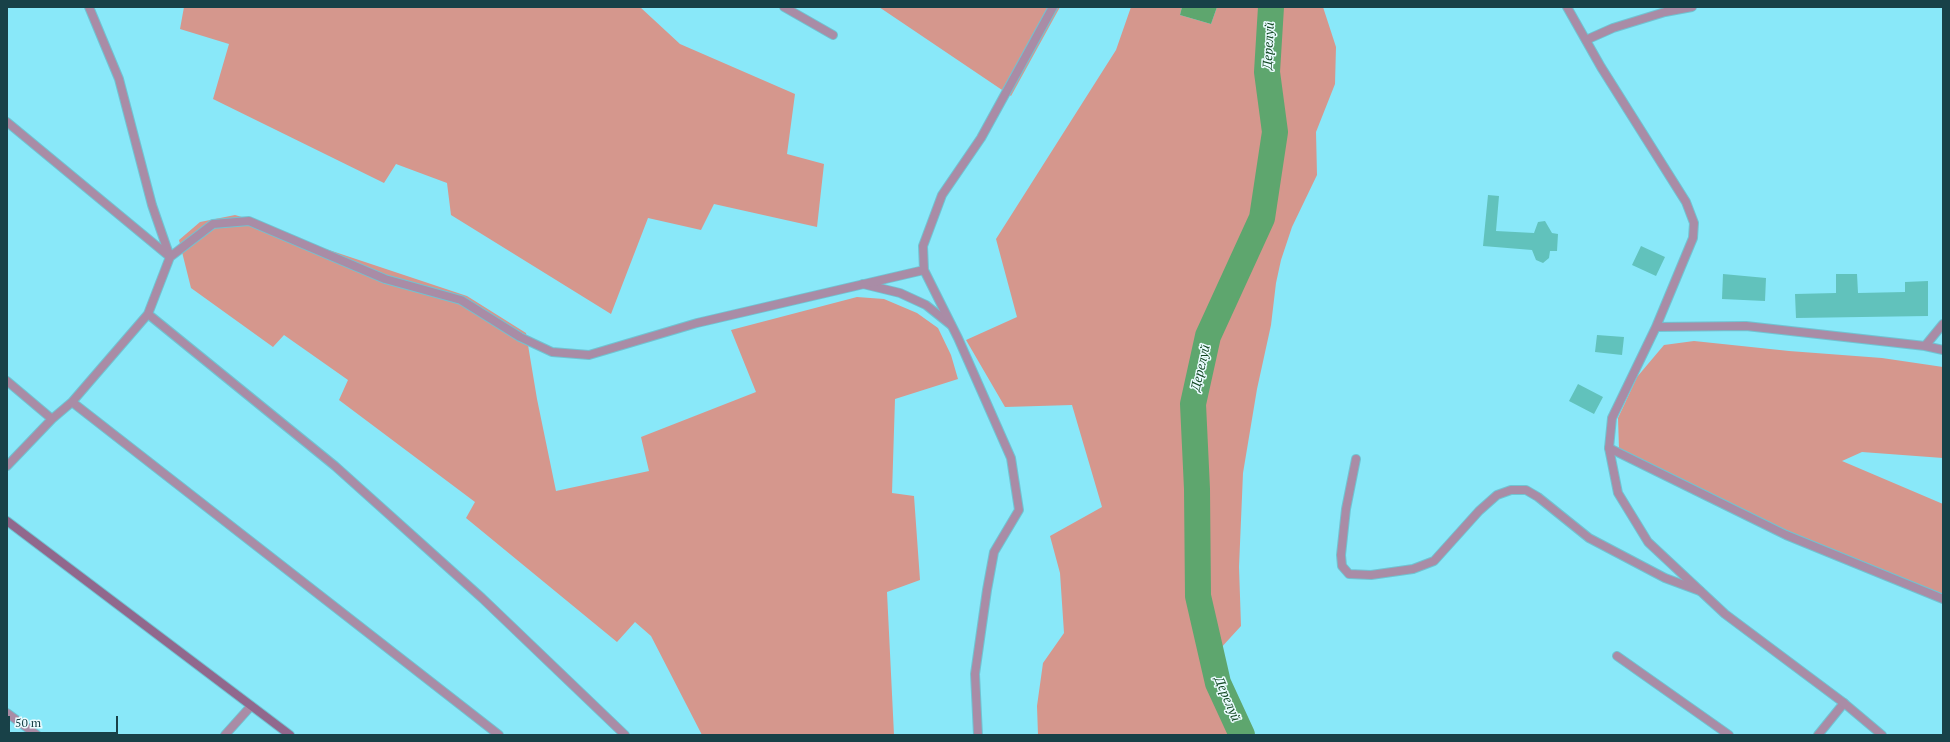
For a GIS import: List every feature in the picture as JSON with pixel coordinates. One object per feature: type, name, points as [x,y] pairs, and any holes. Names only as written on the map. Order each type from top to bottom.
[{"type":"main road","points":[[7,521],[290,735]]},
{"type":"street","points":[[89,7],[119,79],[152,205],[170,257]]},
{"type":"street","points":[[784,7],[833,35]]},
{"type":"street","points":[[978,735],[975,674],[988,582],[994,552],[1020,510],[1011,458],[951,325],[924,270],[923,246],[942,195],[981,138],[1053,7]]},
{"type":"street","points":[[1567,7],[1686,202],[1694,223],[1693,238],[1656,327],[1612,418],[1609,448],[1618,493],[1648,542],[1725,614],[1844,703],[1882,735]]},
{"type":"street","points":[[1586,40],[1613,28],[1665,12],[1692,7]]},
{"type":"street","points":[[7,122],[170,257]]},
{"type":"street","points":[[7,466],[52,420],[72,402],[148,314],[170,257],[213,224],[249,222],[385,279],[461,300],[520,337],[552,352],[588,355],[697,323],[924,270]]},
{"type":"street","points":[[864,284],[900,293],[926,305],[951,325]]},
{"type":"street","points":[[148,314],[335,466],[482,598],[625,735]]},
{"type":"street","points":[[1925,346],[1943,324]]},
{"type":"street","points":[[1656,327],[1746,326],[1925,346],[1943,350]]},
{"type":"street","points":[[7,381],[52,420]]},
{"type":"street","points":[[72,402],[499,735]]},
{"type":"street","points":[[1609,448],[1786,535],[1943,599]]},
{"type":"street","points":[[1356,459],[1346,509],[1341,554],[1342,566],[1349,574],[1371,574],[1413,569],[1434,561],[1479,511],[1497,495],[1511,490],[1526,490],[1538,496],[1590,538],[1665,578],[1701,591]]},
{"type":"street","points":[[1616,656],[1729,735]]},
{"type":"street","points":[[1818,735],[1844,703]]},
{"type":"street","points":[[225,735],[251,706]]},
{"type":"street","points":[[7,713],[37,735]]},
{"type":"shaded area","points":[[184,7],[640,7],[680,44],[795,94],[787,154],[824,164],[817,227],[714,204],[701,230],[648,218],[611,314],[451,215],[447,183],[396,164],[384,183],[213,99],[229,44],[180,29]]},
{"type":"shaded area","points":[[879,7],[1060,7],[1011,96]]},
{"type":"shaded area","points":[[1131,7],[1182,7],[1180,15],[1211,24],[1217,7],[1323,7],[1336,47],[1335,84],[1316,132],[1317,175],[1292,227],[1281,260],[1276,283],[1271,325],[1257,389],[1243,473],[1239,567],[1241,626],[1219,650],[1211,667],[1223,708],[1234,735],[1038,735],[1037,706],[1043,663],[1064,633],[1060,573],[1050,536],[1102,507],[1072,405],[1005,407],[966,340],[1017,317],[996,239],[1116,50]]},
{"type":"shaded area","points":[[1182,7],[1217,7],[1211,24],[1180,15]]},
{"type":"shaded area","points":[[235,215],[266,224],[314,245],[467,296],[526,333],[537,399],[556,491],[649,471],[641,437],[756,392],[731,330],[857,297],[884,299],[917,313],[938,328],[951,355],[958,379],[895,399],[892,493],[914,496],[920,580],[887,592],[894,735],[702,735],[651,636],[635,622],[617,642],[466,518],[475,502],[339,400],[348,380],[284,335],[273,347],[191,288],[179,240],[200,222]]},
{"type":"shaded area","points":[[1694,341],[1789,351],[1882,358],[1943,367],[1943,458],[1862,452],[1842,461],[1943,504],[1943,598],[1759,520],[1619,449],[1618,418],[1637,377],[1664,345]]},
{"type":"building","points":[[1488,195],[1499,196],[1496,231],[1534,233],[1538,222],[1545,221],[1552,233],[1558,234],[1557,251],[1550,251],[1549,258],[1543,263],[1536,260],[1532,250],[1483,246]]},
{"type":"building","points":[[1641,246],[1665,257],[1656,276],[1632,265]]},
{"type":"building","points":[[1723,274],[1766,278],[1765,301],[1722,299]]},
{"type":"building","points":[[1836,274],[1857,274],[1858,293],[1905,292],[1905,282],[1928,281],[1928,316],[1796,318],[1795,294],[1836,293]]},
{"type":"building","points":[[1597,335],[1624,337],[1622,355],[1595,352]]},
{"type":"building","points":[[1578,384],[1603,397],[1594,414],[1569,401]]},
{"type":"waterway","name":"Дерелуй","points":[[1242,735],[1218,683],[1198,596],[1197,489],[1193,404],[1208,336],[1262,218],[1275,132],[1267,72],[1271,7]]}]
